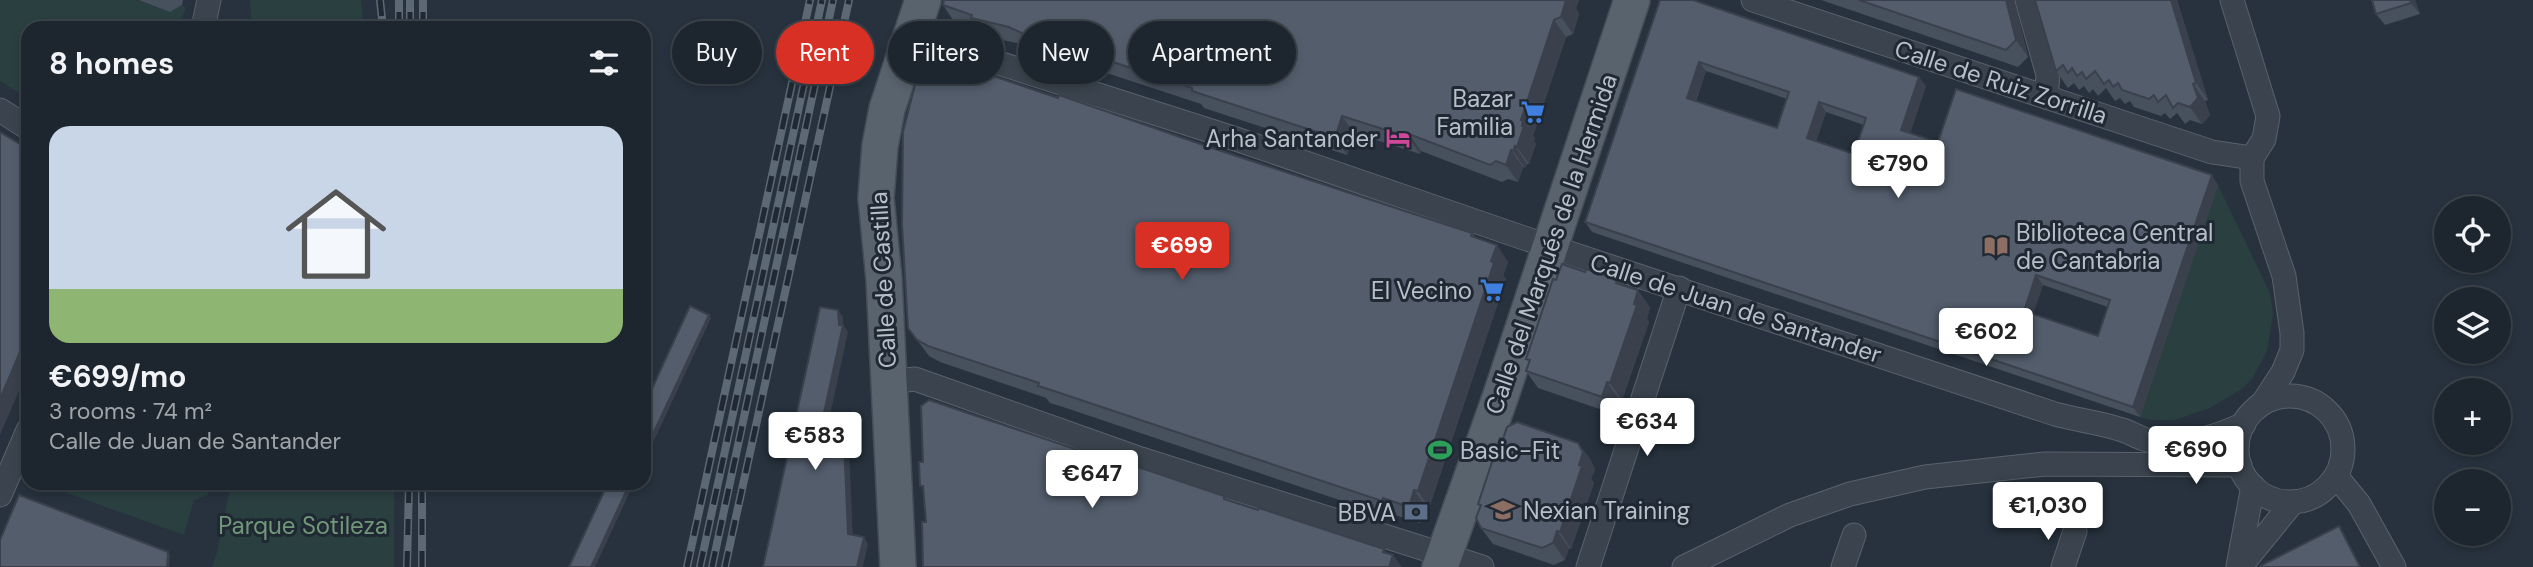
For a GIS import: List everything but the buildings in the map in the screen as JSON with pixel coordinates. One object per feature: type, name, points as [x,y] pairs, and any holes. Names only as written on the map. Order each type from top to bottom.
[{"type":"main road","name":"Calle de Castilla","points":[[916,21],[923,0]]},
{"type":"main road","name":"Calle del Marqués de la Hermida","points":[[1442,561],[1632,0]]},
{"type":"main road","name":"Calle de Castilla","points":[[895,84],[880,146],[876,198],[884,279],[898,567]]},
{"type":"street","points":[[204,21],[209,0]]},
{"type":"street","name":"Calle de Ruiz Zorrilla","points":[[1753,0],[2212,152],[2252,158]]},
{"type":"street","points":[[2027,0],[2046,62],[2046,97]]},
{"type":"street","points":[[2232,0],[2268,116],[2264,139],[2252,158],[2252,181],[2288,294],[2292,333],[2292,350],[2283,372],[2264,401],[2244,424],[2239,437],[2240,465],[2253,486],[2270,497],[2292,502],[2307,499],[2320,492],[2336,476],[2342,461],[2343,444],[2339,428],[2330,413],[2316,402],[2283,396],[2264,401]]},
{"type":"street","name":"Calle de Juan de Santander","points":[[1004,65],[1237,139],[1550,247],[2055,414],[2118,428],[2146,440],[2192,442],[2244,424]]},
{"type":"street","points":[[0,110],[21,124]]},
{"type":"street","points":[[1588,567],[1679,288]]},
{"type":"street","points":[[889,382],[915,379],[1442,561],[1482,567]]},
{"type":"street","points":[[0,495],[21,446]]},
{"type":"street","points":[[1684,567],[1790,515],[1850,494],[1925,477],[2045,464],[2240,465]]},
{"type":"street","points":[[2336,476],[2370,521],[2394,567]]},
{"type":"street","points":[[2239,567],[2253,486]]},
{"type":"street","points":[[2239,567],[2292,502]]},
{"type":"street","points":[[2063,567],[2075,531]]},
{"type":"street","points":[[1843,567],[1854,536]]},
{"type":"green space","points":[[0,0],[136,0],[170,12],[182,5],[186,8],[181,21],[21,21],[21,94],[0,81]]},
{"type":"green space","points":[[250,0],[361,0],[363,21],[252,21]]},
{"type":"green space","points":[[2218,185],[2270,293],[2273,313],[2267,351],[2252,379],[2240,390],[2210,408],[2174,420],[2150,420],[2140,417]]},
{"type":"green space","points":[[59,490],[209,490],[208,495],[194,500],[184,535]]},
{"type":"green space","name":"Parque Sotileza","points":[[230,490],[394,490],[394,567],[212,567]]},
{"type":"railway","points":[[380,0],[382,21]]},
{"type":"railway","points":[[399,0],[399,21]]},
{"type":"railway","points":[[410,0],[410,21]]},
{"type":"railway","points":[[423,0],[423,21]]},
{"type":"railway","points":[[687,567],[810,0]]},
{"type":"railway","points":[[700,567],[822,0]]},
{"type":"railway","points":[[712,567],[833,0]]},
{"type":"railway","points":[[725,567],[849,0]]},
{"type":"railway","points":[[407,567],[409,490]]},
{"type":"railway","points":[[422,490],[422,567]]},
{"type":"place","name":"Bazar Familia","points":[[1533,112]]},
{"type":"place","name":"Arha Santander","points":[[1398,138]]},
{"type":"place","name":"Biblioteca Central de Cantabria","points":[[1996,246]]},
{"type":"place","name":"El Vecino","points":[[1492,290]]},
{"type":"place","name":"Basic-Fit","points":[[1440,450]]},
{"type":"place","name":"Nexian Training","points":[[1503,510]]},
{"type":"place","name":"BBVA","points":[[1416,512]]}]
